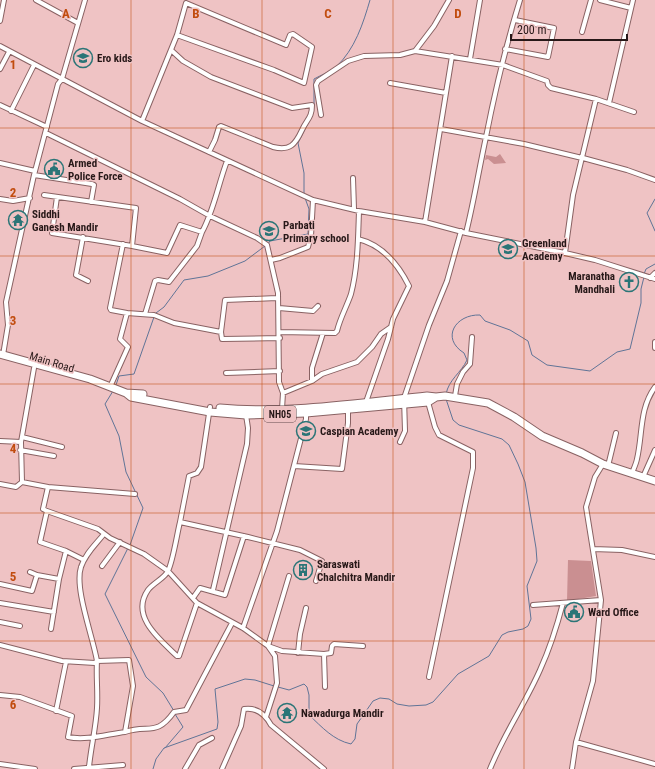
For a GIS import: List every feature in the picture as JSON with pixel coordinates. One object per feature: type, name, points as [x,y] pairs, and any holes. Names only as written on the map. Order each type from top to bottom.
[{"type":"main road","name":"Main Road","points":[[1,355],[34,368],[92,385],[99,384]]},
{"type":"main road","name":"NH05","points":[[1,355],[90,380],[123,392],[133,392],[210,410],[246,415],[348,409],[431,396],[455,396],[488,403],[514,417],[542,436],[582,453],[605,465],[655,481]]},
{"type":"main road","name":"NH05","points":[[210,410],[282,409],[306,411],[366,402],[428,402],[436,397]]},
{"type":"street","points":[[0,21],[4,0]]},
{"type":"street","points":[[36,0],[78,23]]},
{"type":"street","points":[[1,355],[8,325],[6,302],[35,173],[58,84],[62,79],[84,0]]},
{"type":"street","points":[[414,51],[434,26],[449,0]]},
{"type":"street","points":[[470,59],[480,0]]},
{"type":"street","points":[[466,233],[485,138],[503,65],[505,49],[520,0]]},
{"type":"street","points":[[582,32],[591,0]]},
{"type":"street","points":[[600,0],[631,8]]},
{"type":"street","points":[[609,103],[633,0]]},
{"type":"street","points":[[142,121],[177,35],[186,2],[286,45],[290,35],[293,34],[308,42],[312,47],[304,84],[274,70],[177,35]]},
{"type":"street","points":[[505,49],[548,57],[554,28],[515,20]]},
{"type":"street","points":[[0,46],[34,66],[142,121],[313,200],[359,211],[425,222],[466,233],[565,253],[595,260],[655,279]]},
{"type":"street","points":[[171,50],[184,61],[211,77],[292,108],[312,105],[312,114],[299,138],[292,145],[282,149],[273,147],[221,126],[219,127],[209,152]]},
{"type":"street","points":[[321,115],[316,85],[318,81],[348,61],[364,56],[400,55],[414,51],[423,54],[452,56],[503,65],[547,81],[548,86],[552,88],[596,99],[634,112]]},
{"type":"street","points":[[0,69],[9,52]]},
{"type":"street","points":[[425,222],[452,56]]},
{"type":"street","points":[[11,111],[34,66]]},
{"type":"street","points":[[390,83],[446,93]]},
{"type":"street","points":[[565,253],[573,195],[596,99]]},
{"type":"street","points":[[0,106],[47,128]]},
{"type":"street","points":[[441,129],[524,144],[583,158],[627,170],[655,180]]},
{"type":"street","points":[[46,133],[180,199],[210,216],[257,238],[267,245],[275,274],[279,308],[279,382],[283,393],[282,409]]},
{"type":"street","points":[[145,314],[155,281],[158,280],[169,282],[197,246],[210,216],[217,189],[227,161]]},
{"type":"street","points":[[0,163],[35,173],[92,184],[94,185],[91,202]]},
{"type":"street","points":[[353,178],[354,209]]},
{"type":"street","points":[[44,195],[136,208],[132,246]]},
{"type":"street","points":[[57,197],[52,233],[167,252],[180,225],[202,232]]},
{"type":"street","points":[[0,199],[13,201],[30,198]]},
{"type":"street","points":[[271,260],[308,247],[311,236],[313,200]]},
{"type":"street","points":[[279,332],[334,333],[337,331],[350,294],[358,239],[359,211]]},
{"type":"street","points":[[400,442],[405,431],[404,401],[429,325],[447,281],[461,231]]},
{"type":"street","points":[[83,237],[76,275],[88,282]]},
{"type":"street","points":[[358,239],[369,242],[383,250],[403,274],[409,286],[393,319],[392,327],[366,402]]},
{"type":"street","points":[[123,244],[110,308],[112,310],[127,313],[154,315],[174,323],[222,332]]},
{"type":"street","points":[[650,278],[655,273]]},
{"type":"street","points":[[278,298],[225,300],[222,339],[280,338]]},
{"type":"street","points":[[279,308],[313,311],[318,306]]},
{"type":"street","points":[[110,388],[128,346],[120,339],[127,313]]},
{"type":"street","points":[[283,393],[312,381],[322,374],[349,363],[357,362],[372,347],[381,334],[392,327]]},
{"type":"street","points":[[312,381],[312,368],[323,333]]},
{"type":"street","points":[[455,396],[457,384],[463,372],[470,364],[472,337]]},
{"type":"street","points":[[655,342],[655,348]]},
{"type":"street","points":[[22,482],[20,450],[34,368]]},
{"type":"street","points":[[226,373],[280,371]]},
{"type":"street","points":[[632,473],[637,459],[640,422],[650,394],[655,387]]},
{"type":"street","points":[[428,402],[435,427],[440,436],[473,452],[473,468],[428,677]]},
{"type":"street","points":[[294,466],[342,469],[348,423],[348,409]]},
{"type":"street","points":[[197,603],[180,656],[177,656],[147,625],[144,617],[143,601],[149,589],[168,571],[189,476],[197,474],[201,467],[210,410]]},
{"type":"street","points":[[243,628],[277,531],[306,419],[306,411]]},
{"type":"street","points":[[213,590],[247,444],[248,428],[246,415]]},
{"type":"street","points":[[572,769],[576,742],[593,681],[601,600],[586,507],[595,477],[605,465],[616,433]]},
{"type":"street","points":[[22,437],[62,447]]},
{"type":"street","points":[[0,441],[21,442]]},
{"type":"street","points":[[20,450],[54,456]]},
{"type":"street","points":[[643,477],[654,451]]},
{"type":"street","points":[[0,484],[16,487],[22,482]]},
{"type":"street","points":[[22,482],[48,487],[135,494]]},
{"type":"street","points":[[48,487],[43,509],[79,521],[144,554],[168,571],[197,603],[243,628],[268,646],[282,651],[324,654],[331,653],[332,646],[334,644],[363,646]]},
{"type":"street","points":[[47,511],[40,542],[66,551],[84,560]]},
{"type":"street","points":[[180,522],[244,536],[308,553],[322,561],[316,581]]},
{"type":"street","points":[[89,767],[97,708],[97,661],[79,577],[84,560],[104,534]]},
{"type":"street","points":[[193,598],[200,588],[213,590],[225,595],[244,536]]},
{"type":"street","points":[[102,566],[120,542]]},
{"type":"street","points":[[593,549],[622,550],[655,557]]},
{"type":"street","points":[[51,629],[59,579],[66,551]]},
{"type":"street","points":[[30,572],[37,575],[59,579]]},
{"type":"street","points":[[0,584],[32,591],[37,575]]},
{"type":"street","points":[[268,646],[289,576]]},
{"type":"street","points":[[533,604],[601,600]]},
{"type":"street","points":[[0,603],[54,612]]},
{"type":"street","points":[[490,769],[509,728],[540,670],[554,637],[563,603]]},
{"type":"street","points":[[298,652],[300,634],[306,608]]},
{"type":"street","points":[[0,622],[20,626]]},
{"type":"street","points":[[0,695],[20,697],[73,717],[68,737],[78,739],[148,730],[166,723],[174,712],[186,710],[232,623]]},
{"type":"street","points":[[0,645],[66,662],[95,663],[97,661],[127,659],[130,661],[133,686],[125,732]]},
{"type":"street","points":[[266,717],[273,700],[277,683],[275,656],[268,646]]},
{"type":"street","points":[[324,654],[325,687]]},
{"type":"street","points":[[56,711],[66,662]]},
{"type":"street","points":[[222,769],[242,726],[244,708],[257,710],[266,717],[271,725],[324,769]]},
{"type":"street","points":[[185,769],[199,745],[212,738]]},
{"type":"street","points":[[576,742],[655,764]]},
{"type":"street","points":[[0,764],[35,769]]},
{"type":"street","points":[[74,769],[123,765]]},
{"type":"shaded area","points":[[500,154],[506,163],[494,164],[488,159],[485,160],[486,155],[496,157]]},
{"type":"shaded area","points":[[568,560],[591,561],[596,596],[567,601]]},
{"type":"waterway","points":[[314,105],[314,79],[336,67],[343,60],[358,36],[370,0]]},
{"type":"waterway","points":[[304,195],[304,173],[298,143],[308,123]]},
{"type":"waterway","points":[[268,244],[270,241],[308,234],[309,209],[305,198]]},
{"type":"waterway","points":[[655,199],[647,213],[655,231]]},
{"type":"waterway","points":[[156,313],[164,307],[184,280],[208,276],[245,261],[265,246]]},
{"type":"waterway","points":[[644,274],[646,269],[655,264]]},
{"type":"waterway","points":[[446,394],[452,380],[462,369],[467,360],[464,353],[453,341],[452,334],[454,328],[464,318],[480,315],[485,321],[510,330],[528,341],[532,355],[547,365],[590,371],[617,352],[630,349],[641,303],[641,289],[644,277]]},
{"type":"waterway","points":[[116,385],[119,376],[134,374],[154,317]]},
{"type":"waterway","points":[[113,391],[105,404],[119,436],[126,472],[143,508],[130,545]]},
{"type":"waterway","points":[[278,687],[289,690],[304,684],[307,687],[309,695],[309,715],[333,736],[351,744],[355,739],[357,724],[373,701],[380,698],[389,699],[397,704],[409,706],[426,705],[433,702],[458,674],[489,656],[502,635],[528,626],[531,619],[527,586],[537,561],[525,482],[509,445],[502,439],[459,425],[453,420],[446,399]]},
{"type":"waterway","points":[[128,548],[105,594],[146,677],[163,693],[174,711]]},
{"type":"waterway","points":[[153,769],[156,759],[164,748],[217,729],[218,722],[215,689],[245,679],[255,680],[274,686]]},
{"type":"waterway","points":[[165,748],[183,727],[175,714]]},
{"type":"place","name":"Ero kids","points":[[83,58]]},
{"type":"place","name":"Armed Police Force","points":[[54,169]]},
{"type":"place","name":"Siddhi Ganesh Mandir","points":[[18,220]]},
{"type":"place","name":"Parbati Primary school","points":[[269,231]]},
{"type":"place","name":"Greenland Academy","points":[[508,249]]},
{"type":"place","name":"Maranatha Mandhali","points":[[629,282]]},
{"type":"place","name":"Caspian Academy","points":[[306,431]]},
{"type":"place","name":"Saraswati Chalchitra Mandir","points":[[303,570]]},
{"type":"place","name":"Ward Office","points":[[574,612]]},
{"type":"place","name":"Nawadurga Mandir","points":[[287,713]]}]
